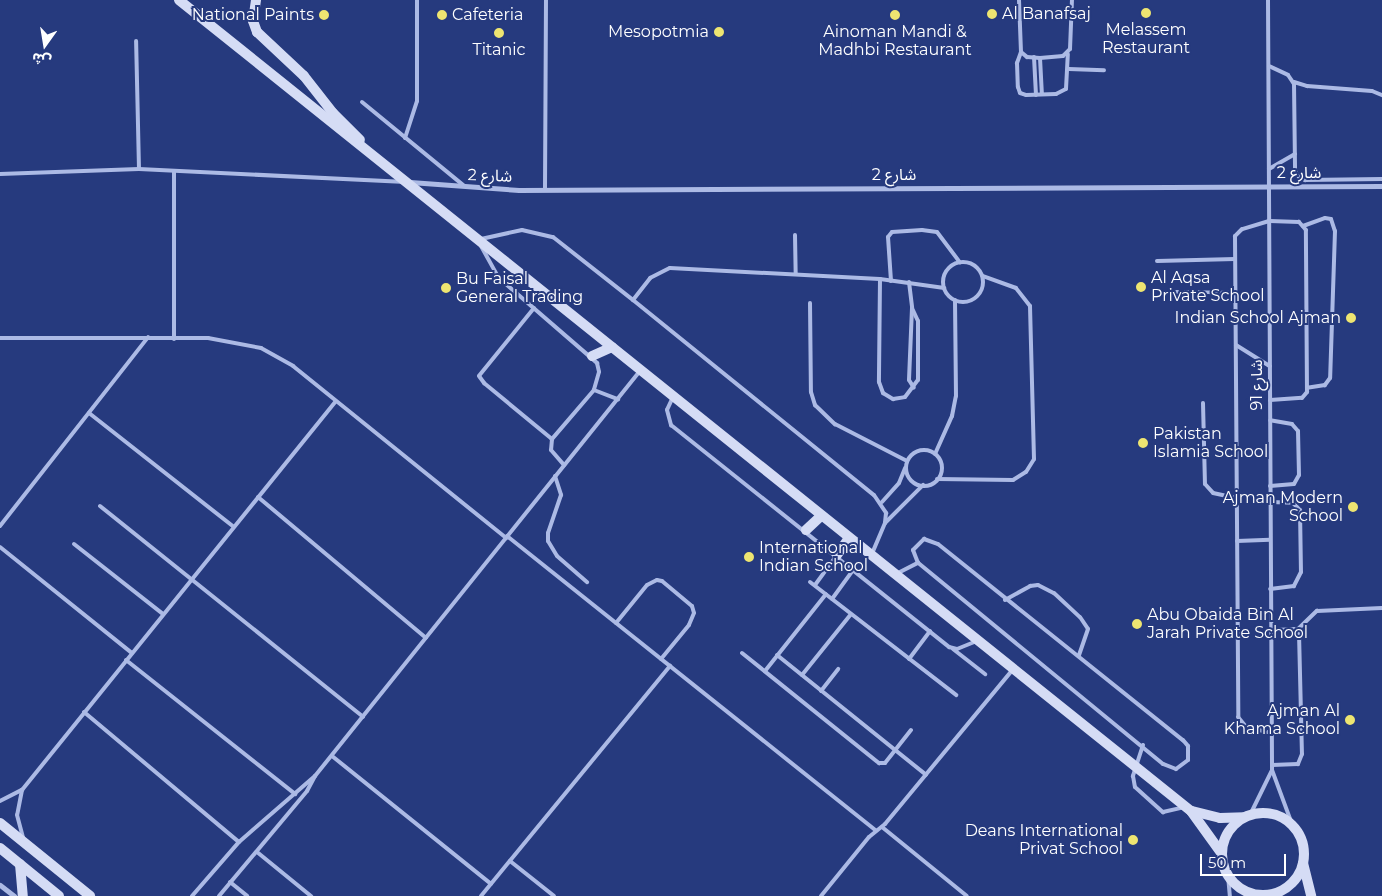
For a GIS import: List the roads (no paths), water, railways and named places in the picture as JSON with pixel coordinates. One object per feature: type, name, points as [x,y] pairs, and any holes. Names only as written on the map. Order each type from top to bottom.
[{"type":"street","points":[[179,0],[1189,809],[1222,854],[1228,875],[1249,892],[1262,895],[1278,895],[1289,885],[1303,862]]},
{"type":"street","points":[[256,0],[253,21],[257,32],[304,76],[333,113],[374,156]]},
{"type":"street","name":"شارع 2","points":[[407,182],[466,188],[545,189],[1382,186]]},
{"type":"street","points":[[592,356],[612,347]]},
{"type":"street","points":[[806,530],[821,516]]},
{"type":"street","points":[[837,555],[849,538]]},
{"type":"street","points":[[1189,809],[1220,818],[1265,813],[1279,816],[1292,824],[1300,835],[1303,862],[1311,896]]},
{"type":"street","points":[[1222,854],[1225,839],[1232,826],[1247,816]]},
{"type":"street","points":[[0,823],[90,896]]},
{"type":"street","points":[[0,848],[59,896]]},
{"type":"street","points":[[20,864],[23,896]]},
{"type":"street","points":[[0,885],[14,896]]},
{"type":"lane","points":[[405,138],[417,101],[417,0]]},
{"type":"lane","points":[[545,189],[546,0]]},
{"type":"lane","points":[[1019,0],[1021,52],[1017,63],[1018,90],[1023,95],[1042,94],[1066,89],[1069,69],[1068,54],[1072,0]]},
{"type":"lane","name":"شارع 91","points":[[1268,0],[1272,767],[1292,824]]},
{"type":"lane","points":[[136,41],[138,170]]},
{"type":"lane","points":[[1021,52],[1027,57],[1034,58],[1068,54]]},
{"type":"lane","points":[[1034,58],[1036,94]]},
{"type":"lane","points":[[1040,58],[1042,94]]},
{"type":"lane","points":[[1268,66],[1288,75],[1293,81],[1307,86],[1372,91],[1382,95]]},
{"type":"lane","points":[[1069,69],[1104,70]]},
{"type":"lane","points":[[1293,81],[1295,170],[1302,180],[1382,179]]},
{"type":"lane","points":[[362,102],[466,188]]},
{"type":"lane","points":[[1269,169],[1296,154]]},
{"type":"lane","points":[[0,174],[138,170],[407,182]]},
{"type":"lane","points":[[174,171],[174,339]]},
{"type":"lane","points":[[1304,226],[1325,218],[1331,219],[1335,231],[1330,378],[1325,385],[1307,388]]},
{"type":"lane","points":[[1270,400],[1302,398],[1307,388],[1306,230],[1299,222],[1269,221],[1238,231],[1235,258],[1238,717],[1246,727],[1272,732]]},
{"type":"lane","points":[[564,465],[551,450],[552,439],[594,390],[599,372],[592,356],[499,278],[479,239],[522,230],[553,237],[882,502],[885,523]]},
{"type":"lane","points":[[633,300],[650,278],[670,268],[796,274],[880,279],[891,281],[909,282],[944,288],[955,300],[966,302],[977,297],[983,287],[983,276],[977,266],[960,262],[937,232],[922,230],[892,232],[888,237],[891,281]]},
{"type":"lane","points":[[795,235],[796,274]]},
{"type":"lane","points":[[1157,261],[1235,258]]},
{"type":"lane","points":[[944,288],[946,271],[960,262]]},
{"type":"lane","points":[[871,555],[885,523],[922,485],[938,479],[1013,480],[1026,472],[1034,459],[1030,306],[1016,288],[983,276]]},
{"type":"lane","points":[[880,279],[880,388],[893,399],[905,398],[914,388],[919,376],[918,321],[912,308]]},
{"type":"lane","points":[[909,282],[912,308],[909,380],[914,388]]},
{"type":"lane","points":[[1176,292],[1236,293]]},
{"type":"lane","points":[[935,454],[952,416],[956,396],[955,300]]},
{"type":"lane","points":[[810,304],[810,392],[815,405],[835,424],[907,461]]},
{"type":"lane","points":[[534,308],[479,376],[484,383],[552,439]]},
{"type":"lane","points":[[0,526],[148,337]]},
{"type":"lane","points":[[0,338],[148,337],[226,339],[261,348],[293,366],[334,402],[616,623],[876,831]]},
{"type":"lane","points":[[1236,345],[1270,366]]},
{"type":"lane","points":[[219,896],[257,852],[506,536],[641,370]]},
{"type":"lane","points":[[594,390],[618,399]]},
{"type":"lane","points":[[674,395],[667,410],[671,425],[806,530],[985,674]]},
{"type":"lane","points":[[0,801],[22,790],[334,402]]},
{"type":"lane","points":[[1203,403],[1205,484],[1213,494],[1236,498]]},
{"type":"lane","points":[[89,413],[234,527]]},
{"type":"lane","points":[[1270,420],[1292,424],[1298,430],[1299,475],[1294,484],[1270,486]]},
{"type":"lane","points":[[882,502],[899,483],[907,461],[920,450],[935,454],[941,463],[938,479]]},
{"type":"lane","points":[[906,466],[912,481],[922,485]]},
{"type":"lane","points":[[555,476],[561,495],[548,533],[548,541],[557,556],[587,582]]},
{"type":"lane","points":[[258,497],[426,638]]},
{"type":"lane","points":[[1270,502],[1293,503],[1300,510],[1301,572],[1294,586],[1270,589]]},
{"type":"lane","points":[[100,506],[193,578],[363,717]]},
{"type":"lane","points":[[931,540],[1005,600],[1079,655],[1183,740],[1188,746],[1188,760],[1176,768],[1169,768],[918,563],[914,557],[917,543],[931,540]]},
{"type":"lane","points":[[1237,540],[1270,540]]},
{"type":"lane","points":[[74,544],[163,614]]},
{"type":"lane","points":[[0,547],[132,653]]},
{"type":"lane","points":[[815,585],[837,555]]},
{"type":"lane","points":[[895,574],[918,563]]},
{"type":"lane","points":[[832,599],[854,569]]},
{"type":"lane","points":[[616,623],[647,585],[657,580],[662,581],[692,606],[694,612],[689,625],[661,659]]},
{"type":"lane","points":[[810,582],[956,695]]},
{"type":"lane","points":[[1005,600],[1030,586],[1038,585],[1054,593],[1080,617],[1088,629],[1079,655]]},
{"type":"lane","points":[[765,671],[826,594]]},
{"type":"lane","points":[[1270,630],[1297,630],[1317,611],[1382,608]]},
{"type":"lane","points":[[802,675],[851,614]]},
{"type":"lane","points":[[1272,767],[1298,764],[1302,758],[1297,630]]},
{"type":"lane","points":[[909,659],[930,631]]},
{"type":"lane","points":[[952,649],[978,641]]},
{"type":"lane","points":[[742,653],[879,763],[885,763],[911,730]]},
{"type":"lane","points":[[777,655],[926,775]]},
{"type":"lane","points":[[126,660],[295,794]]},
{"type":"lane","points":[[481,896],[670,666]]},
{"type":"lane","points":[[821,691],[838,669]]},
{"type":"lane","points":[[821,896],[926,775],[1013,669]]},
{"type":"lane","points":[[84,712],[239,842]]},
{"type":"lane","points":[[1143,745],[1133,780],[1135,787],[1160,810],[1170,813],[1189,809]]},
{"type":"lane","points":[[332,756],[491,884]]},
{"type":"lane","name":"شارع 91","points":[[1247,816],[1272,767]]},
{"type":"lane","points":[[192,896],[239,842],[315,776]]},
{"type":"lane","points":[[22,790],[17,815],[25,843]]},
{"type":"lane","points":[[882,827],[967,896]]},
{"type":"lane","points":[[257,852],[312,896]]},
{"type":"lane","points":[[510,861],[554,896]]},
{"type":"lane","points":[[1228,875],[1230,896]]},
{"type":"lane","points":[[230,882],[247,896]]},
{"type":"place","name":"Melassem Restaurant","points":[[1146,13]]},
{"type":"place","name":"Al Banafsaj","points":[[992,14]]},
{"type":"place","name":"National Paints","points":[[324,15]]},
{"type":"place","name":"Cafeteria","points":[[442,15]]},
{"type":"place","name":"Ainoman Mandi & Madhbi Restaurant","points":[[895,15]]},
{"type":"place","name":"Mesopotmia","points":[[719,32]]},
{"type":"place","name":"Titanic","points":[[499,33]]},
{"type":"place","name":"Al Aqsa Private School","points":[[1141,287]]},
{"type":"place","name":"Bu Faisal General Trading","points":[[446,288]]},
{"type":"place","name":"Indian School Ajman","points":[[1351,318]]},
{"type":"place","name":"Pakistan Islamia School","points":[[1143,443]]},
{"type":"place","name":"Ajman Modern School","points":[[1353,507]]},
{"type":"place","name":"International Indian School","points":[[749,557]]},
{"type":"place","name":"Abu Obaida Bin Al Jarah Private School","points":[[1137,624]]},
{"type":"place","name":"Ajman Al Khama School","points":[[1350,720]]},
{"type":"place","name":"Deans International Privat School","points":[[1133,840]]}]
